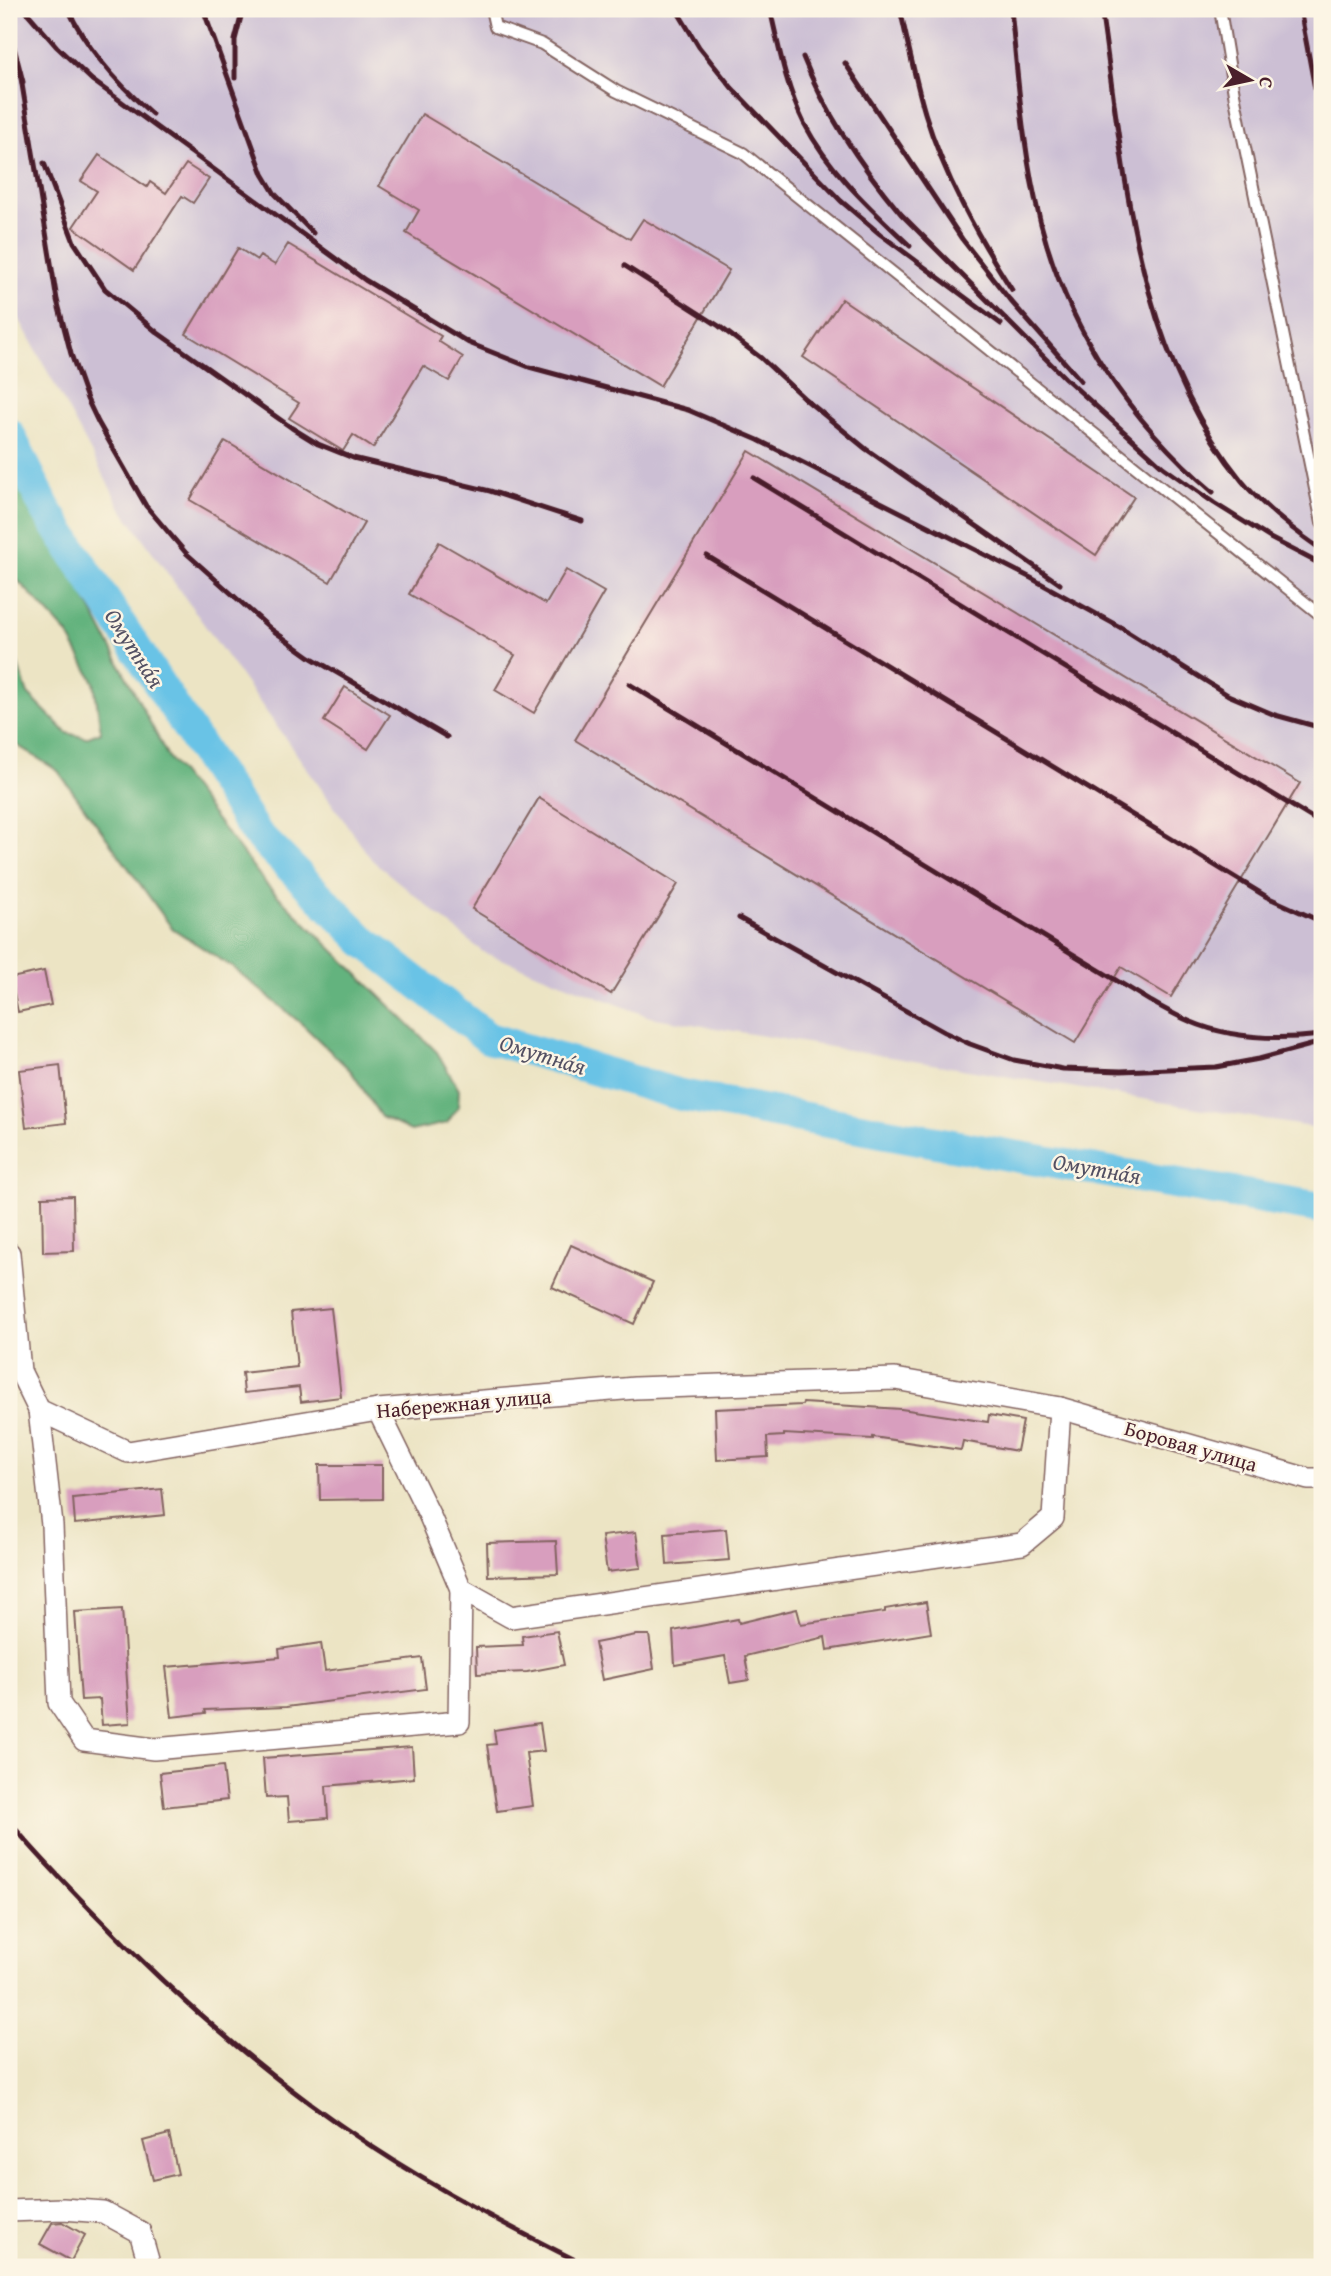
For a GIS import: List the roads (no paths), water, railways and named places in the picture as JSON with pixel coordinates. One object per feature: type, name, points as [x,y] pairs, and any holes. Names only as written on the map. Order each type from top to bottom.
[{"type":"street","points":[[9,1253],[20,1371],[38,1410],[52,1525],[59,1703],[84,1740],[154,1749],[459,1722],[461,1589],[429,1514],[378,1410]]},
{"type":"street","name":"Набережная улица","points":[[38,1410],[128,1452],[378,1410],[635,1388],[895,1379],[1060,1408]]},
{"type":"street","points":[[461,1589],[511,1617],[1023,1544],[1053,1518],[1060,1408]]},
{"type":"street","name":"Боровая улица","points":[[1060,1408],[1308,1479],[1322,1479]]},
{"type":"street","points":[[9,2210],[63,2208],[103,2212],[140,2232],[150,2267]]},
{"type":"lane","points":[[491,9],[495,27],[542,44],[616,91],[743,153],[1322,616]]},
{"type":"lane","points":[[1220,9],[1234,93],[1322,523]]},
{"type":"waterway","name":"Омутна́я","points":[[9,434],[45,508],[255,832],[364,941],[488,1038],[681,1095],[996,1153],[1322,1208]]},
{"type":"railway","points":[[24,9],[57,47],[92,80],[365,280],[469,343],[529,367],[688,410],[758,440],[1031,578],[1127,631]]},
{"type":"railway","points":[[68,9],[104,66],[152,114]]},
{"type":"railway","points":[[203,9],[263,174],[275,194],[313,233]]},
{"type":"railway","points":[[235,78],[235,40],[243,9]]},
{"type":"railway","points":[[676,9],[699,47],[732,88],[841,201],[880,234],[1001,324]]},
{"type":"railway","points":[[770,9],[792,95],[814,141],[852,189],[910,246]]},
{"type":"railway","points":[[900,9],[921,100],[942,160],[974,226],[1012,290]]},
{"type":"railway","points":[[1011,9],[1022,117],[1035,198],[1053,263],[1068,301],[1106,372],[1130,404],[1155,436],[1213,492]]},
{"type":"railway","points":[[1101,9],[1118,132],[1140,256],[1156,316],[1178,374],[1206,429],[1242,481],[1279,518],[1322,550]]},
{"type":"railway","points":[[1300,9],[1322,126]]},
{"type":"railway","points":[[1321,9],[1322,14]]},
{"type":"railway","points":[[9,28],[23,82]]},
{"type":"railway","points":[[803,57],[822,99],[846,139],[901,214],[1065,378],[1163,467],[1270,538],[1322,565]]},
{"type":"railway","points":[[845,63],[962,239],[1009,299],[1081,381]]},
{"type":"railway","points":[[20,72],[57,300],[71,354],[98,422],[146,506],[186,553],[271,629],[310,657],[447,737]]},
{"type":"railway","points":[[44,163],[74,242],[105,289],[158,333],[292,428],[318,444],[353,458],[490,491],[582,521]]},
{"type":"railway","points":[[625,266],[719,326],[761,358],[805,399],[866,449],[1060,584]]},
{"type":"railway","points":[[754,478],[1322,824]]},
{"type":"railway","points":[[707,556],[1267,897],[1322,922]]},
{"type":"railway","points":[[1120,627],[1228,695],[1275,715],[1322,728]]},
{"type":"railway","points":[[629,684],[1174,1014],[1205,1027],[1237,1035],[1271,1038],[1322,1035]]},
{"type":"railway","points":[[739,918],[944,1032],[1014,1060],[1063,1069],[1121,1071],[1216,1067],[1322,1042]]},
{"type":"railway","points":[[9,1821],[124,1944],[225,2036],[296,2093],[371,2146],[424,2179],[589,2267]]}]
